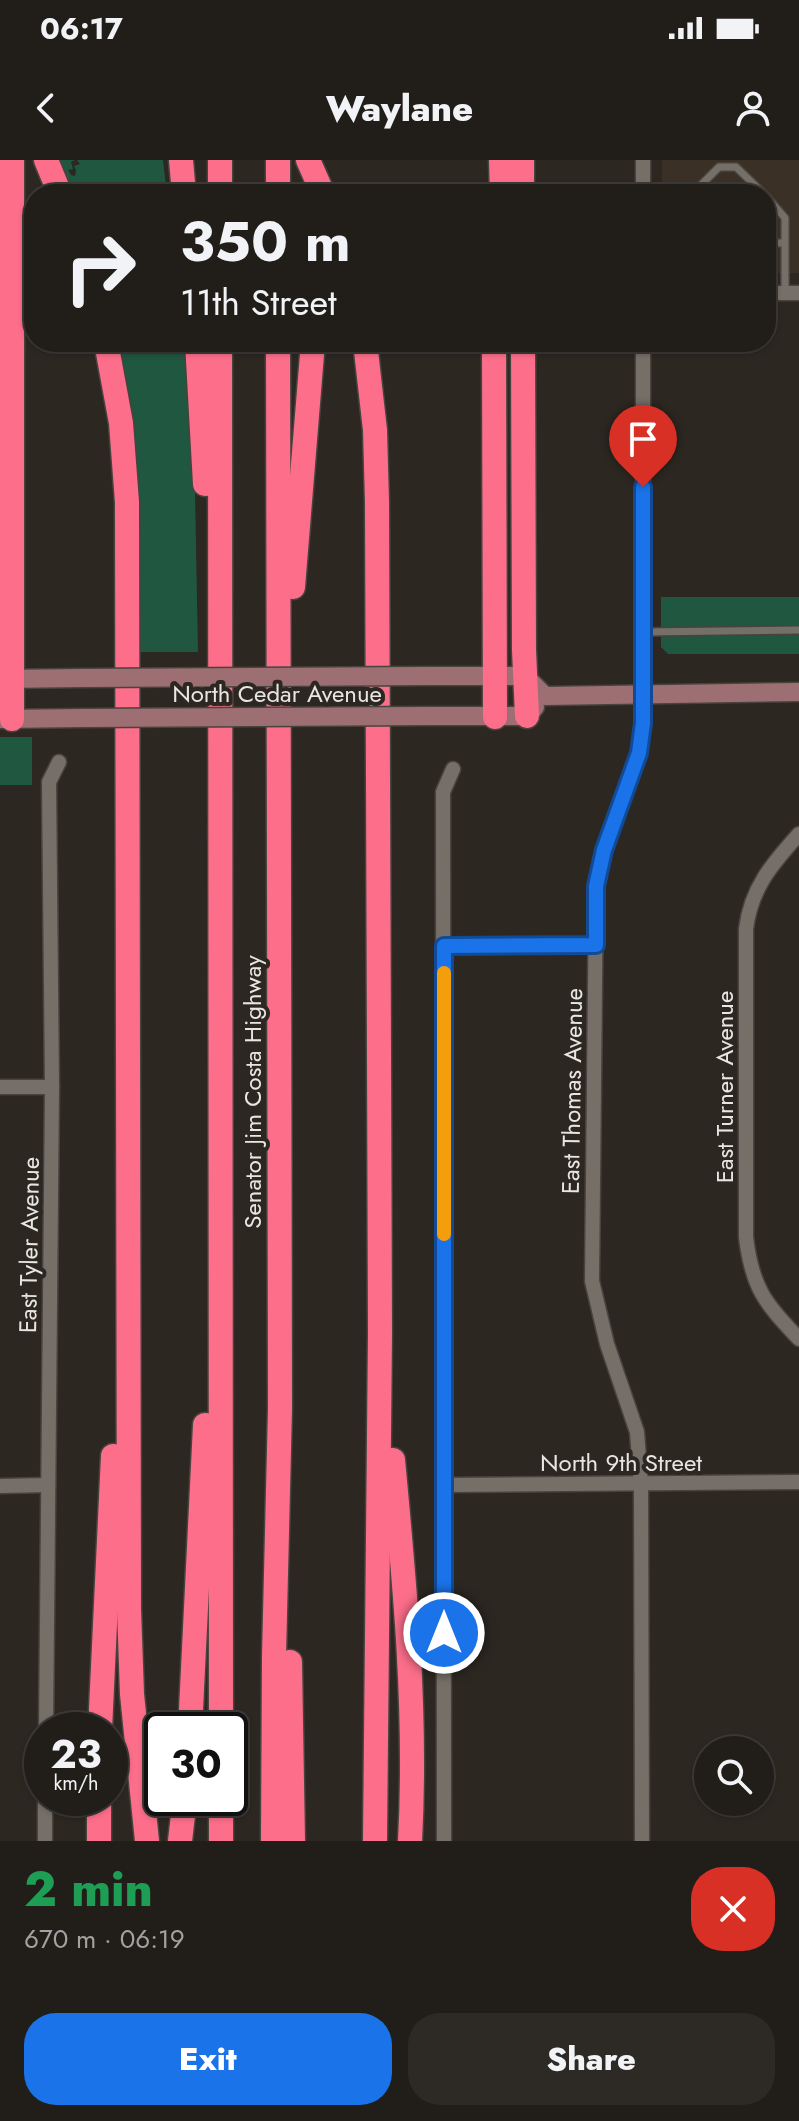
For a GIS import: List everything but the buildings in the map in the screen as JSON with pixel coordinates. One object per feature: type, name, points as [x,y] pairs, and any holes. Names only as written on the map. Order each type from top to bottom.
[{"type":"highway","points":[[6,719],[12,160]]},
{"type":"highway","points":[[181,160],[183,184]]},
{"type":"highway","points":[[220,160],[220,184]]},
{"type":"highway","points":[[278,160],[278,184]]},
{"type":"highway","points":[[308,160],[319,184]]},
{"type":"highway","points":[[326,184],[330,160]]},
{"type":"highway","points":[[501,160],[502,184]]},
{"type":"highway","points":[[522,160],[522,184]]},
{"type":"highway","points":[[46,162],[56,184]]},
{"type":"highway","points":[[108,352],[121,423],[128,514],[129,1609],[132,1694],[147,1841]]},
{"type":"highway","points":[[198,352],[220,746]]},
{"type":"highway","name":"Senator Jim Costa Highway","points":[[220,352],[221,1712]]},
{"type":"highway","name":"Senator Jim Costa Highway","points":[[273,1841],[280,1408],[278,352]]},
{"type":"highway","points":[[280,749],[312,352]]},
{"type":"highway","points":[[366,352],[372,390],[377,480],[380,1333],[375,1841]]},
{"type":"highway","points":[[494,352],[495,717]]},
{"type":"highway","points":[[523,352],[527,716]]},
{"type":"highway","points":[[101,1712],[128,1142]]},
{"type":"highway","points":[[191,1712],[220,1143]]},
{"type":"highway","points":[[380,1333],[409,1657],[412,1754],[410,1841]]},
{"type":"highway","points":[[280,1408],[290,1657],[293,1841]]},
{"type":"highway","points":[[99,1816],[99,1841]]},
{"type":"highway","points":[[180,1841],[183,1816]]},
{"type":"highway","points":[[221,1816],[221,1841]]},
{"type":"main road","name":"North Cedar Avenue","points":[[6,679],[525,676]]},
{"type":"main road","points":[[525,676],[545,696],[799,692]]},
{"type":"main road","points":[[527,716],[545,696]]},
{"type":"main road","name":"North Cedar Avenue","points":[[6,719],[527,716]]},
{"type":"street","points":[[643,160],[643,184]]},
{"type":"street","name":"East Thomas Avenue","points":[[642,1841],[641,1484],[637,1432],[607,1344],[592,1281],[596,886],[604,850],[639,753],[643,695],[643,352]]},
{"type":"street","name":"East Tyler Avenue","points":[[46,1712],[52,1087],[49,782],[59,762]]},
{"type":"street","points":[[444,1841],[443,792],[453,769]]},
{"type":"street","name":"East Turner Avenue","points":[[799,834],[762,877],[748,914],[746,1237],[750,1267],[759,1290],[771,1309],[799,1339]]},
{"type":"street","points":[[444,946],[596,945]]},
{"type":"street","points":[[0,1087],[52,1087]]},
{"type":"street","name":"North 9th Street","points":[[444,1485],[799,1482]]},
{"type":"street","points":[[0,1486],[48,1485]]},
{"type":"street","points":[[45,1816],[45,1841]]},
{"type":"lane","points":[[702,184],[719,167],[736,167],[754,184]]},
{"type":"lane","points":[[776,208],[785,218],[784,243],[792,293]]},
{"type":"lane","points":[[776,243],[784,243]]},
{"type":"lane","points":[[643,632],[799,630]]},
{"type":"shaded area","points":[[662,160],[799,160],[799,273],[776,273],[776,184],[662,184]]},
{"type":"green space","points":[[56,160],[75,160],[71,162],[73,169],[68,170],[75,176],[74,166],[80,164],[77,160],[163,160],[166,184],[67,184]]},
{"type":"green space","points":[[121,352],[186,352],[194,439],[198,652],[139,652],[135,458]]},
{"type":"green space","points":[[661,597],[799,597],[799,654],[668,654],[661,647]]},
{"type":"green space","points":[[0,737],[32,737],[32,785],[0,785]]},
{"type":"slow traffic","points":[[444,973],[444,1234]]},
{"type":"route","points":[[444,1633],[444,946],[596,945],[596,886],[604,850],[639,753],[643,723],[643,487]]}]
